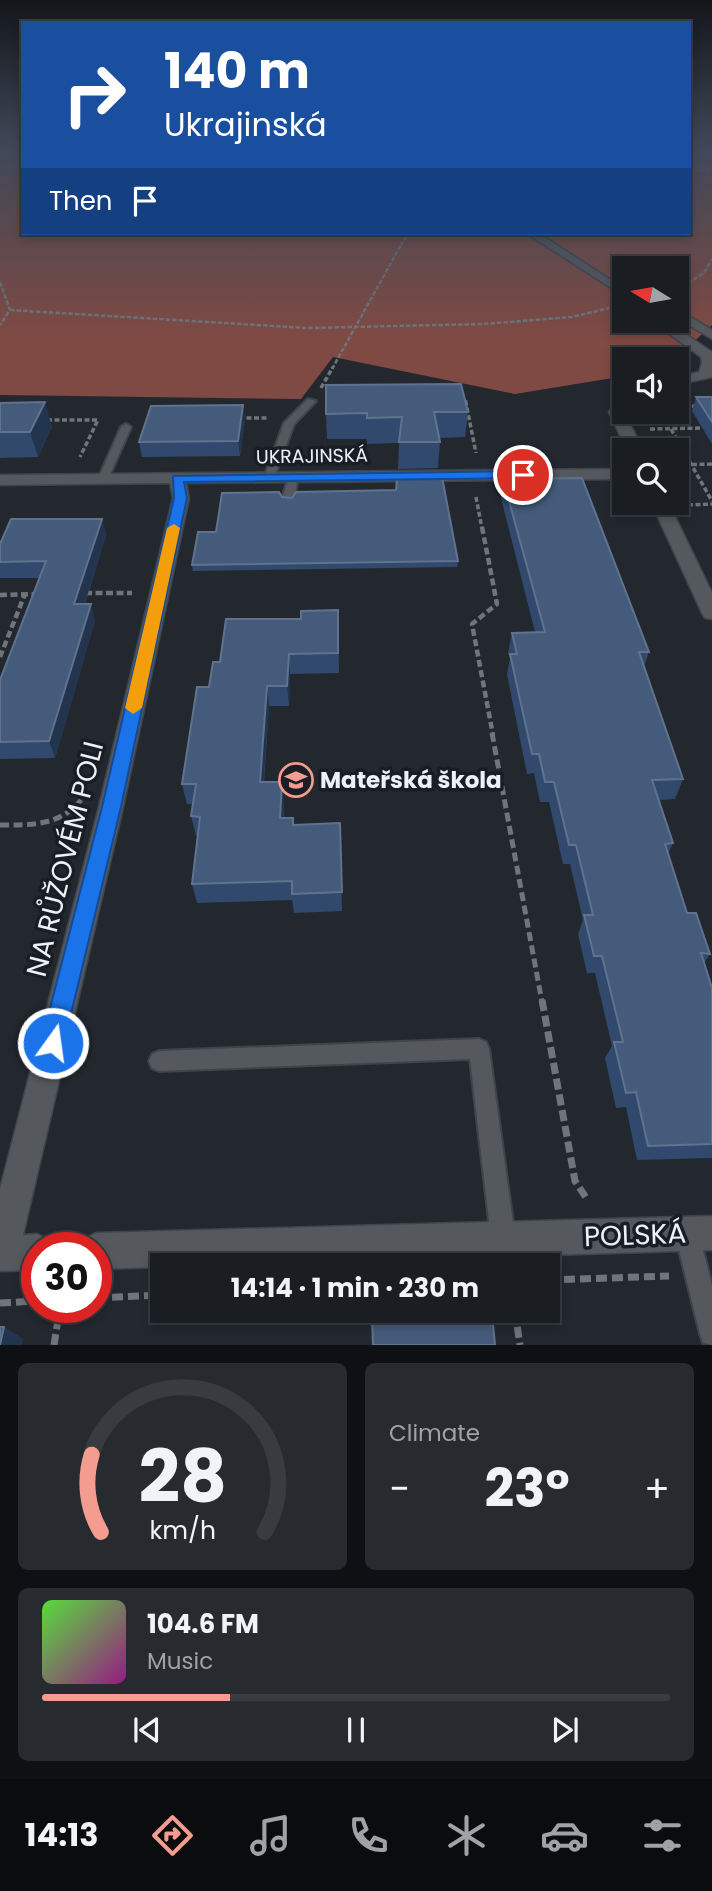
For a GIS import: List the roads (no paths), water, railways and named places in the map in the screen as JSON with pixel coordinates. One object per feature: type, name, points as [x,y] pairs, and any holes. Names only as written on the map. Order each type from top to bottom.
[{"type":"street","points":[[534,235],[612,287]]},
{"type":"street","points":[[560,253],[612,276]]},
{"type":"street","points":[[690,321],[712,335]]},
{"type":"street","points":[[675,333],[707,355],[709,372],[689,378]]},
{"type":"street","points":[[684,333],[712,352]]},
{"type":"street","name":"UKRAJINSKÁ","points":[[0,480],[293,478],[475,470],[612,474]]},
{"type":"street","name":"NA RŮŽOVÉM POLI","points":[[0,1253],[111,807],[181,498],[177,478]]},
{"type":"street","points":[[665,515],[712,613]]},
{"type":"street","name":"POLSKÁ","points":[[112,1250],[699,1233]]},
{"type":"street","points":[[0,1253],[21,1252]]},
{"type":"lane","points":[[269,478],[293,418],[311,401]]},
{"type":"lane","points":[[103,479],[126,427]]},
{"type":"lane","points":[[288,499],[293,478]]},
{"type":"lane","points":[[159,1061],[479,1049],[503,1238]]},
{"type":"lane","points":[[699,1233],[697,1275],[712,1334]]},
{"type":"place","name":"Mateřská škola","points":[[296,780]]}]
